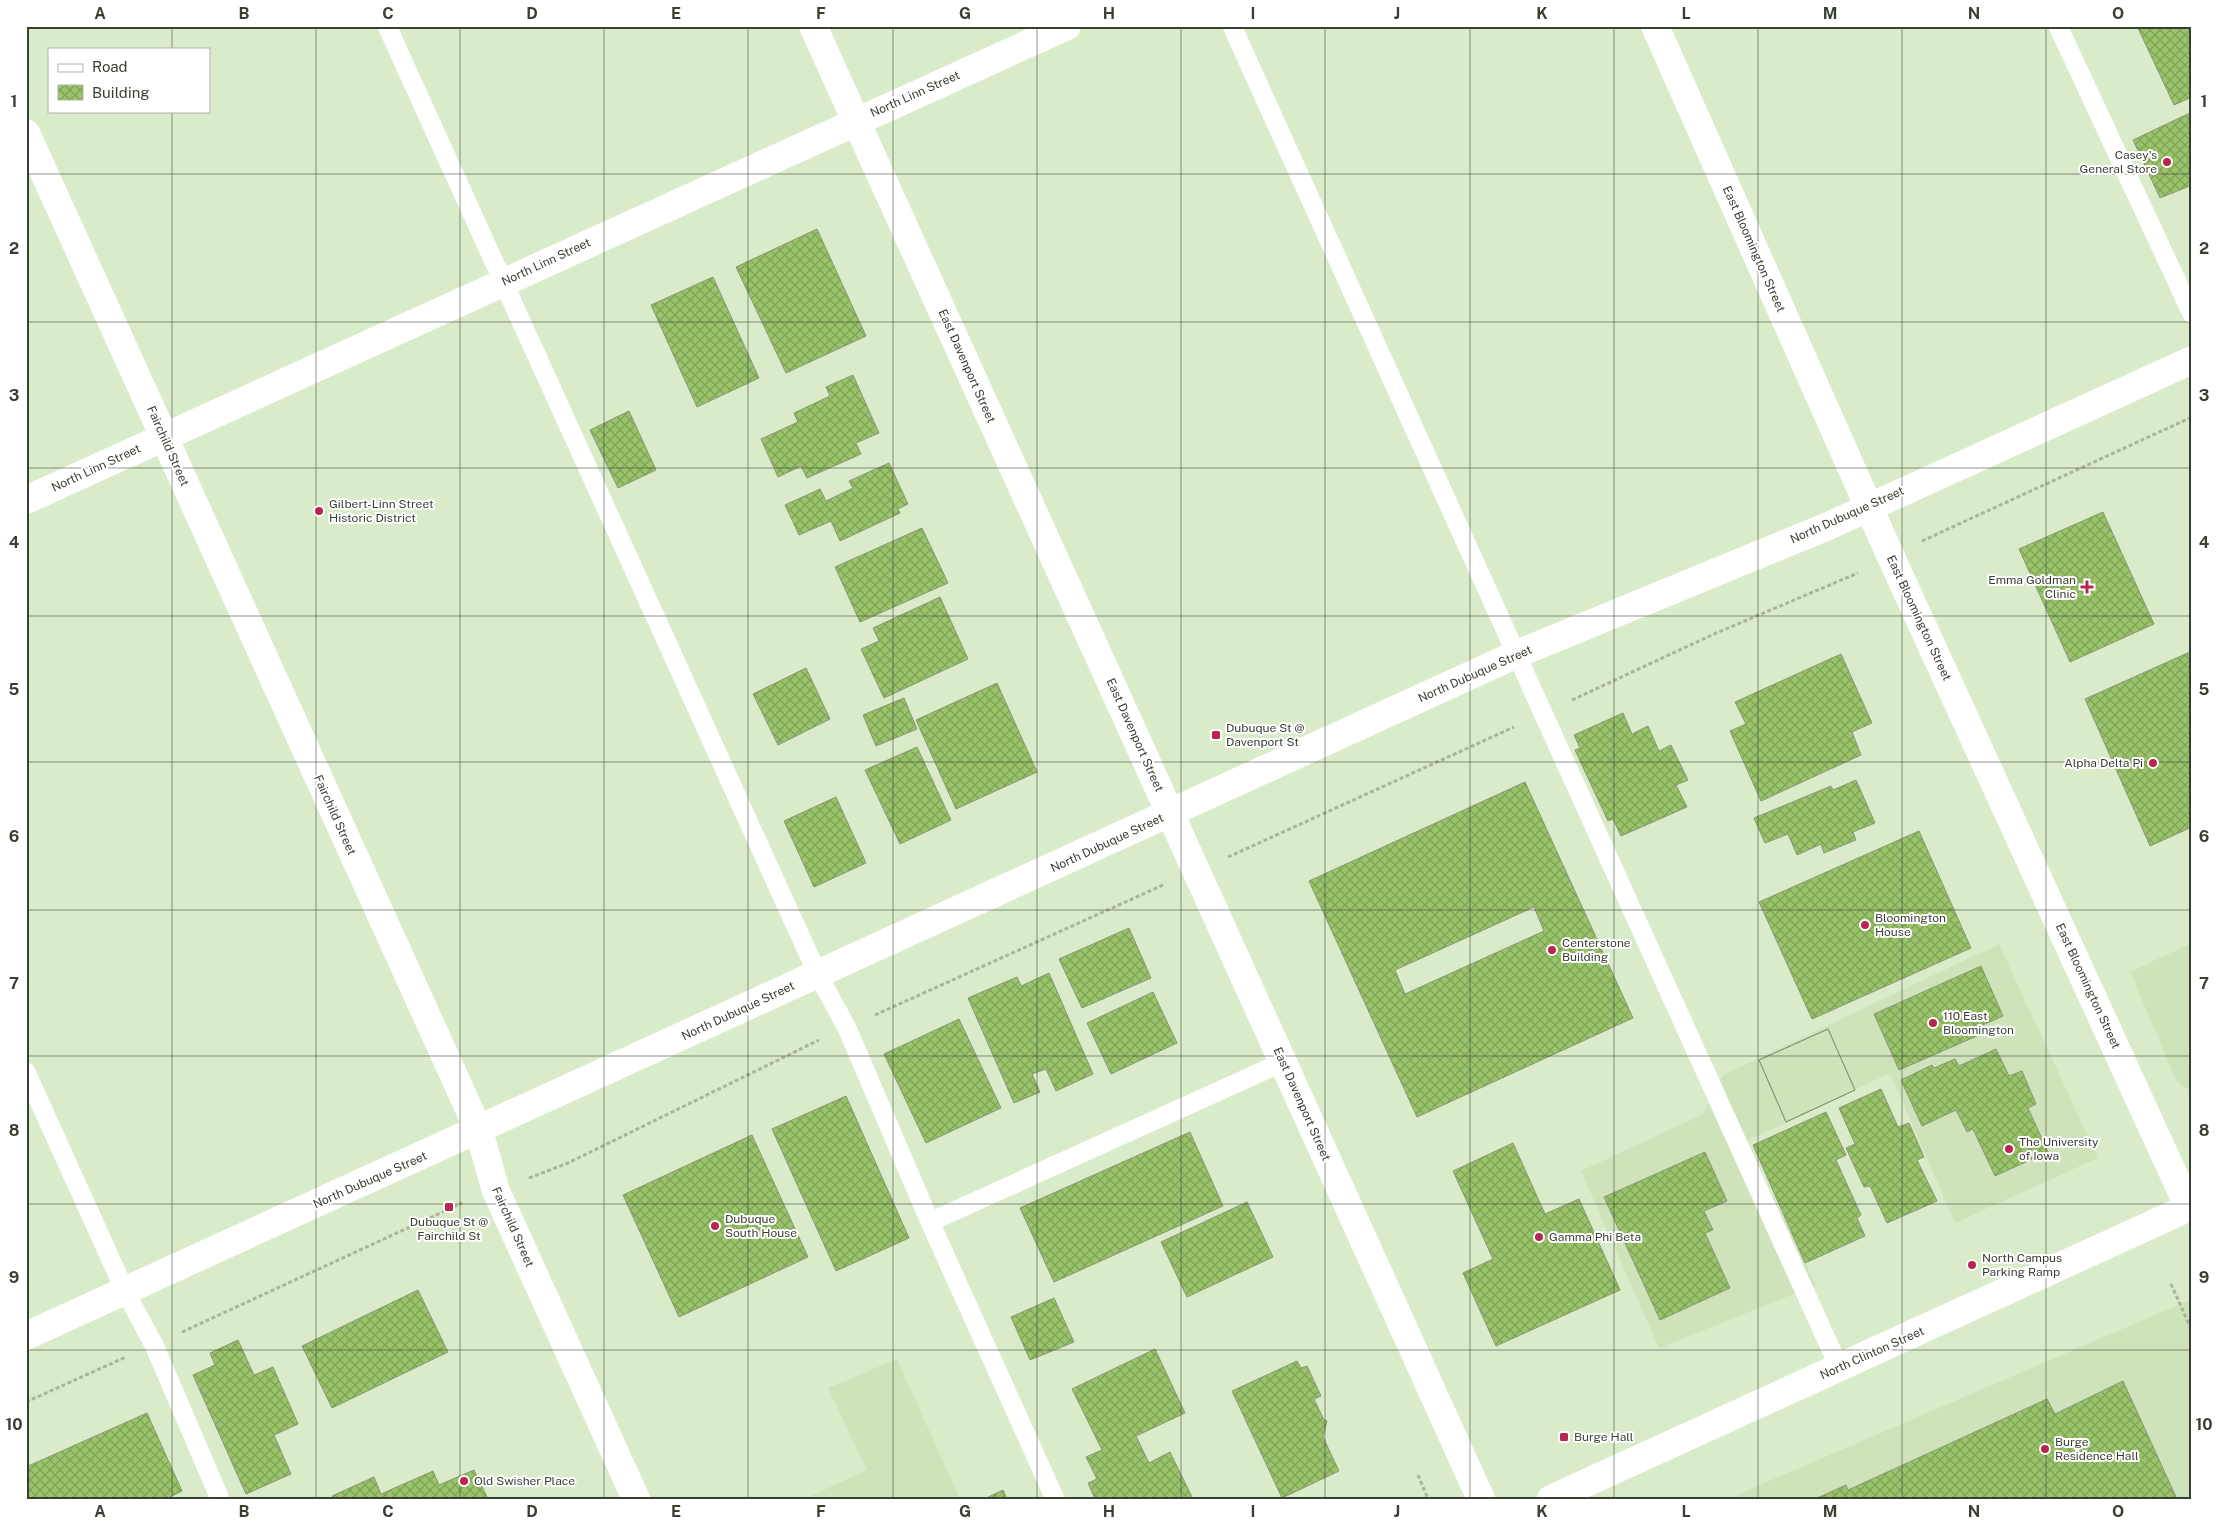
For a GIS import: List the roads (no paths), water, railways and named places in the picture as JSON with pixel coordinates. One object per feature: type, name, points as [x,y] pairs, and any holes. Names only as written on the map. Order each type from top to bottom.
[{"type":"street","name":"East Davenport Street","points":[[813,26],[1482,1499]]},
{"type":"street","name":"North Linn Street","points":[[26,500],[1067,26]]},
{"type":"street","name":"East Bloomington Street","points":[[1655,26],[1891,556],[2191,1210]]},
{"type":"street","name":"Fairchild Street","points":[[26,133],[478,1130],[496,1190],[636,1499]]},
{"type":"street","name":"North Dubuque Street","points":[[26,1336],[1517,654],[1826,527],[2192,360]]},
{"type":"street","name":"North Clinton Street","points":[[1551,1499],[2191,1210]]},
{"type":"lane","points":[[388,26],[818,975],[847,1028],[930,1222],[1055,1499]]},
{"type":"lane","points":[[1232,26],[1840,1367]]},
{"type":"lane","points":[[2058,26],[2192,314]]},
{"type":"lane","points":[[930,1222],[1283,1062]]},
{"type":"lane","points":[[26,1072],[125,1291],[154,1345],[220,1499]]},
{"type":"place","name":"Casey's General Store","points":[[2167,162]]},
{"type":"place","name":"Gilbert-Linn Street Historic District","points":[[319,511]]},
{"type":"place","name":"Emma Goldman Clinic","points":[[2087,587]]},
{"type":"place","name":"Dubuque St @ Davenport St","points":[[1216,735]]},
{"type":"place","name":"Alpha Delta Pi","points":[[2153,763]]},
{"type":"place","name":"Bloomington House","points":[[1865,925]]},
{"type":"place","name":"Centerstone Building","points":[[1552,950]]},
{"type":"place","name":"110 East Bloomington","points":[[1933,1023]]},
{"type":"place","name":"The University of Iowa","points":[[2009,1149]]},
{"type":"place","name":"Dubuque St @ Fairchild St","points":[[449,1207]]},
{"type":"place","name":"Dubuque South House","points":[[715,1226]]},
{"type":"place","name":"Gamma Phi Beta","points":[[1539,1237]]},
{"type":"place","name":"North Campus Parking Ramp","points":[[1972,1265]]},
{"type":"place","name":"Burge Hall","points":[[1564,1437]]},
{"type":"place","name":"Burge Residence Hall","points":[[2045,1449]]},
{"type":"place","name":"Old Swisher Place","points":[[464,1481]]}]
